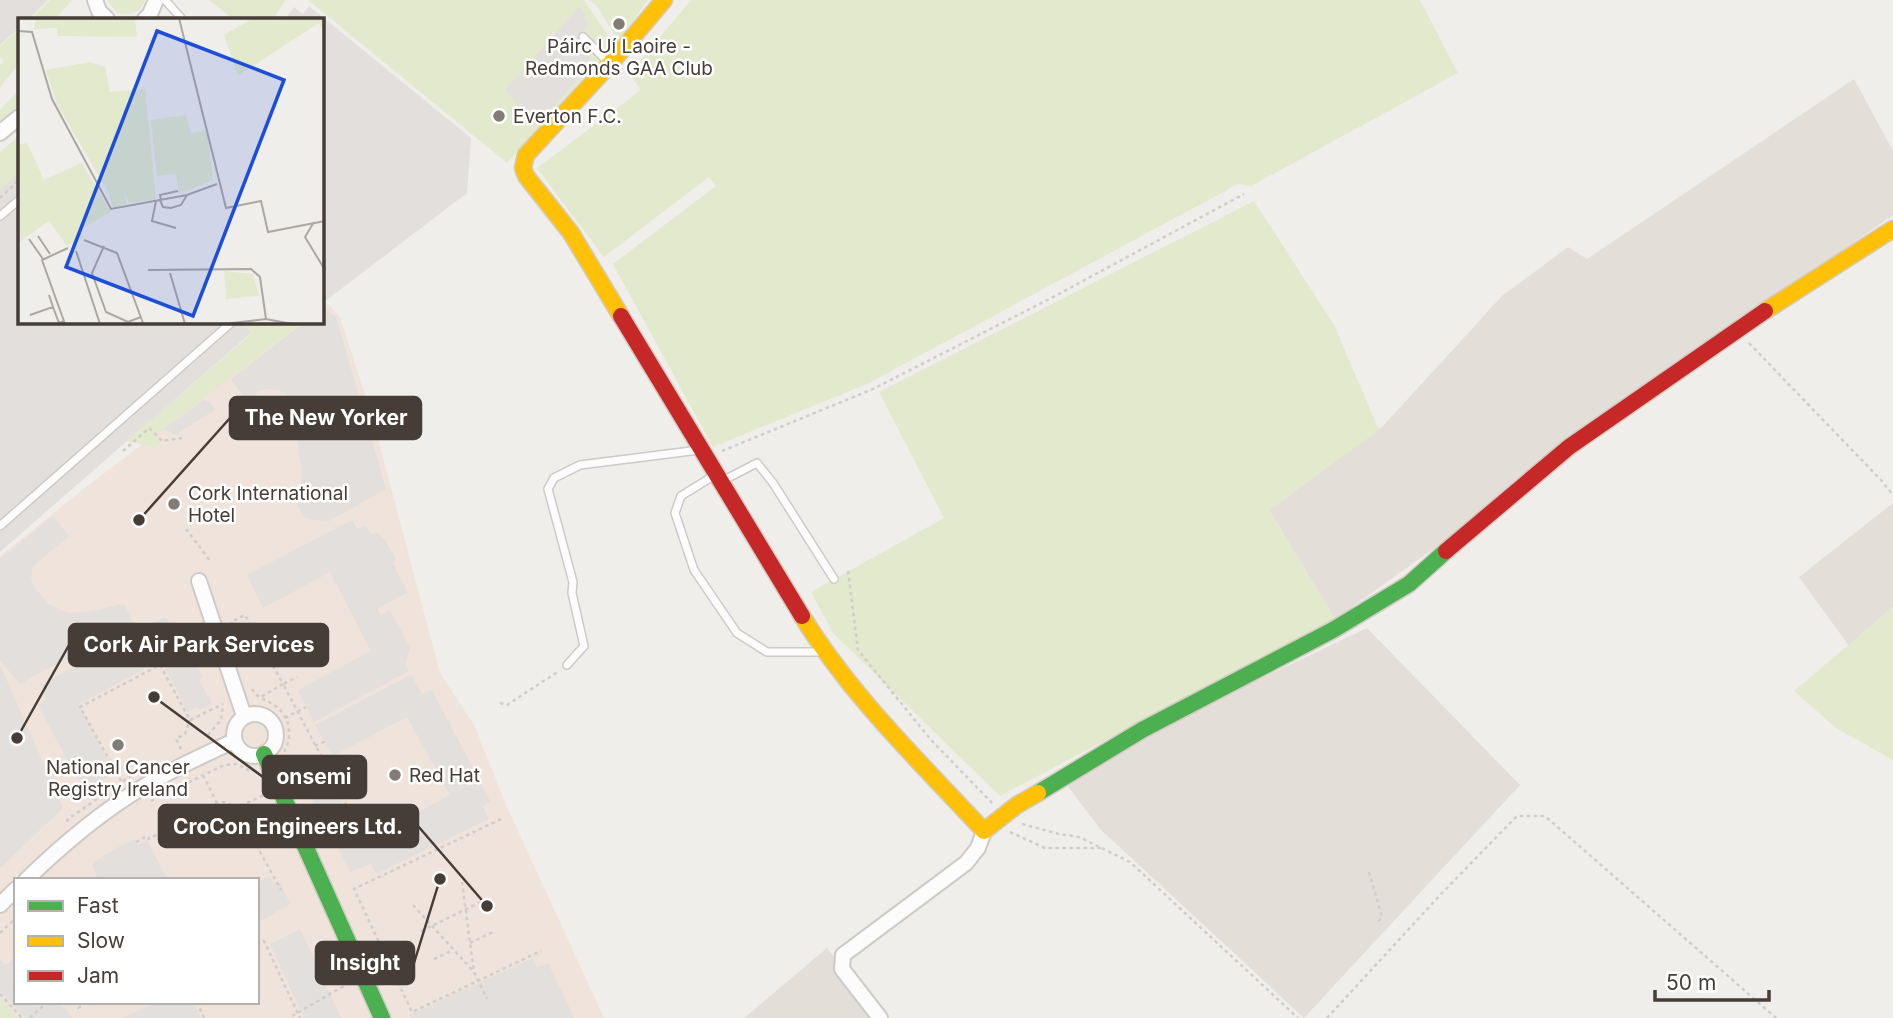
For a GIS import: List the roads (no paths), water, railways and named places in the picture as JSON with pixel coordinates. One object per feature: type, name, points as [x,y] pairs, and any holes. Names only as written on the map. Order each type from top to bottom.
[{"type":"street","points":[[146,18],[156,0]]},
{"type":"street","points":[[664,0],[610,64],[526,155],[523,168],[526,176],[571,233],[824,652],[870,708],[990,827]]},
{"type":"street","points":[[0,133],[18,118]]},
{"type":"street","points":[[880,1018],[842,969],[843,955],[965,863],[978,848],[990,827],[1017,806],[1131,737],[1325,634],[1409,584],[1485,516],[1569,447],[1783,298],[1893,229]]},
{"type":"street","points":[[200,581],[244,716]]},
{"type":"street","points":[[257,714],[273,725],[273,745],[264,754],[250,755],[238,748],[234,741],[235,727],[244,716],[257,714]]},
{"type":"street","points":[[28,878],[50,856],[121,801],[169,773],[234,741]]},
{"type":"street","points":[[264,754],[382,1018]]},
{"type":"street","points":[[0,905],[14,891]]},
{"type":"lane","points":[[164,0],[181,18]]},
{"type":"lane","points":[[583,37],[610,64]]},
{"type":"lane","points":[[0,216],[18,201]]},
{"type":"lane","points":[[0,526],[230,324]]},
{"type":"lane","points":[[567,665],[584,646],[572,593],[573,582],[548,489],[554,478],[580,465],[704,453]]},
{"type":"lane","points":[[824,652],[767,652],[737,633],[694,569],[675,513],[681,496],[757,463],[773,483],[834,579]]},
{"type":"place","name":"Páirc Uí Laoire - Redmonds GAA Club","points":[[619,24]]},
{"type":"place","name":"Everton F.C.","points":[[499,116]]},
{"type":"place","name":"Cork International Hotel","points":[[174,504]]},
{"type":"place","name":"The New Yorker","points":[[139,520]]},
{"type":"place","name":"onsemi","points":[[154,697]]},
{"type":"place","name":"Cork Air Park Services","points":[[17,738]]},
{"type":"place","name":"National Cancer Registry Ireland","points":[[118,745]]},
{"type":"place","name":"Red Hat","points":[[395,775]]},
{"type":"place","name":"Insight","points":[[440,879]]},
{"type":"place","name":"CroCon Engineers Ltd.","points":[[487,906]]}]
